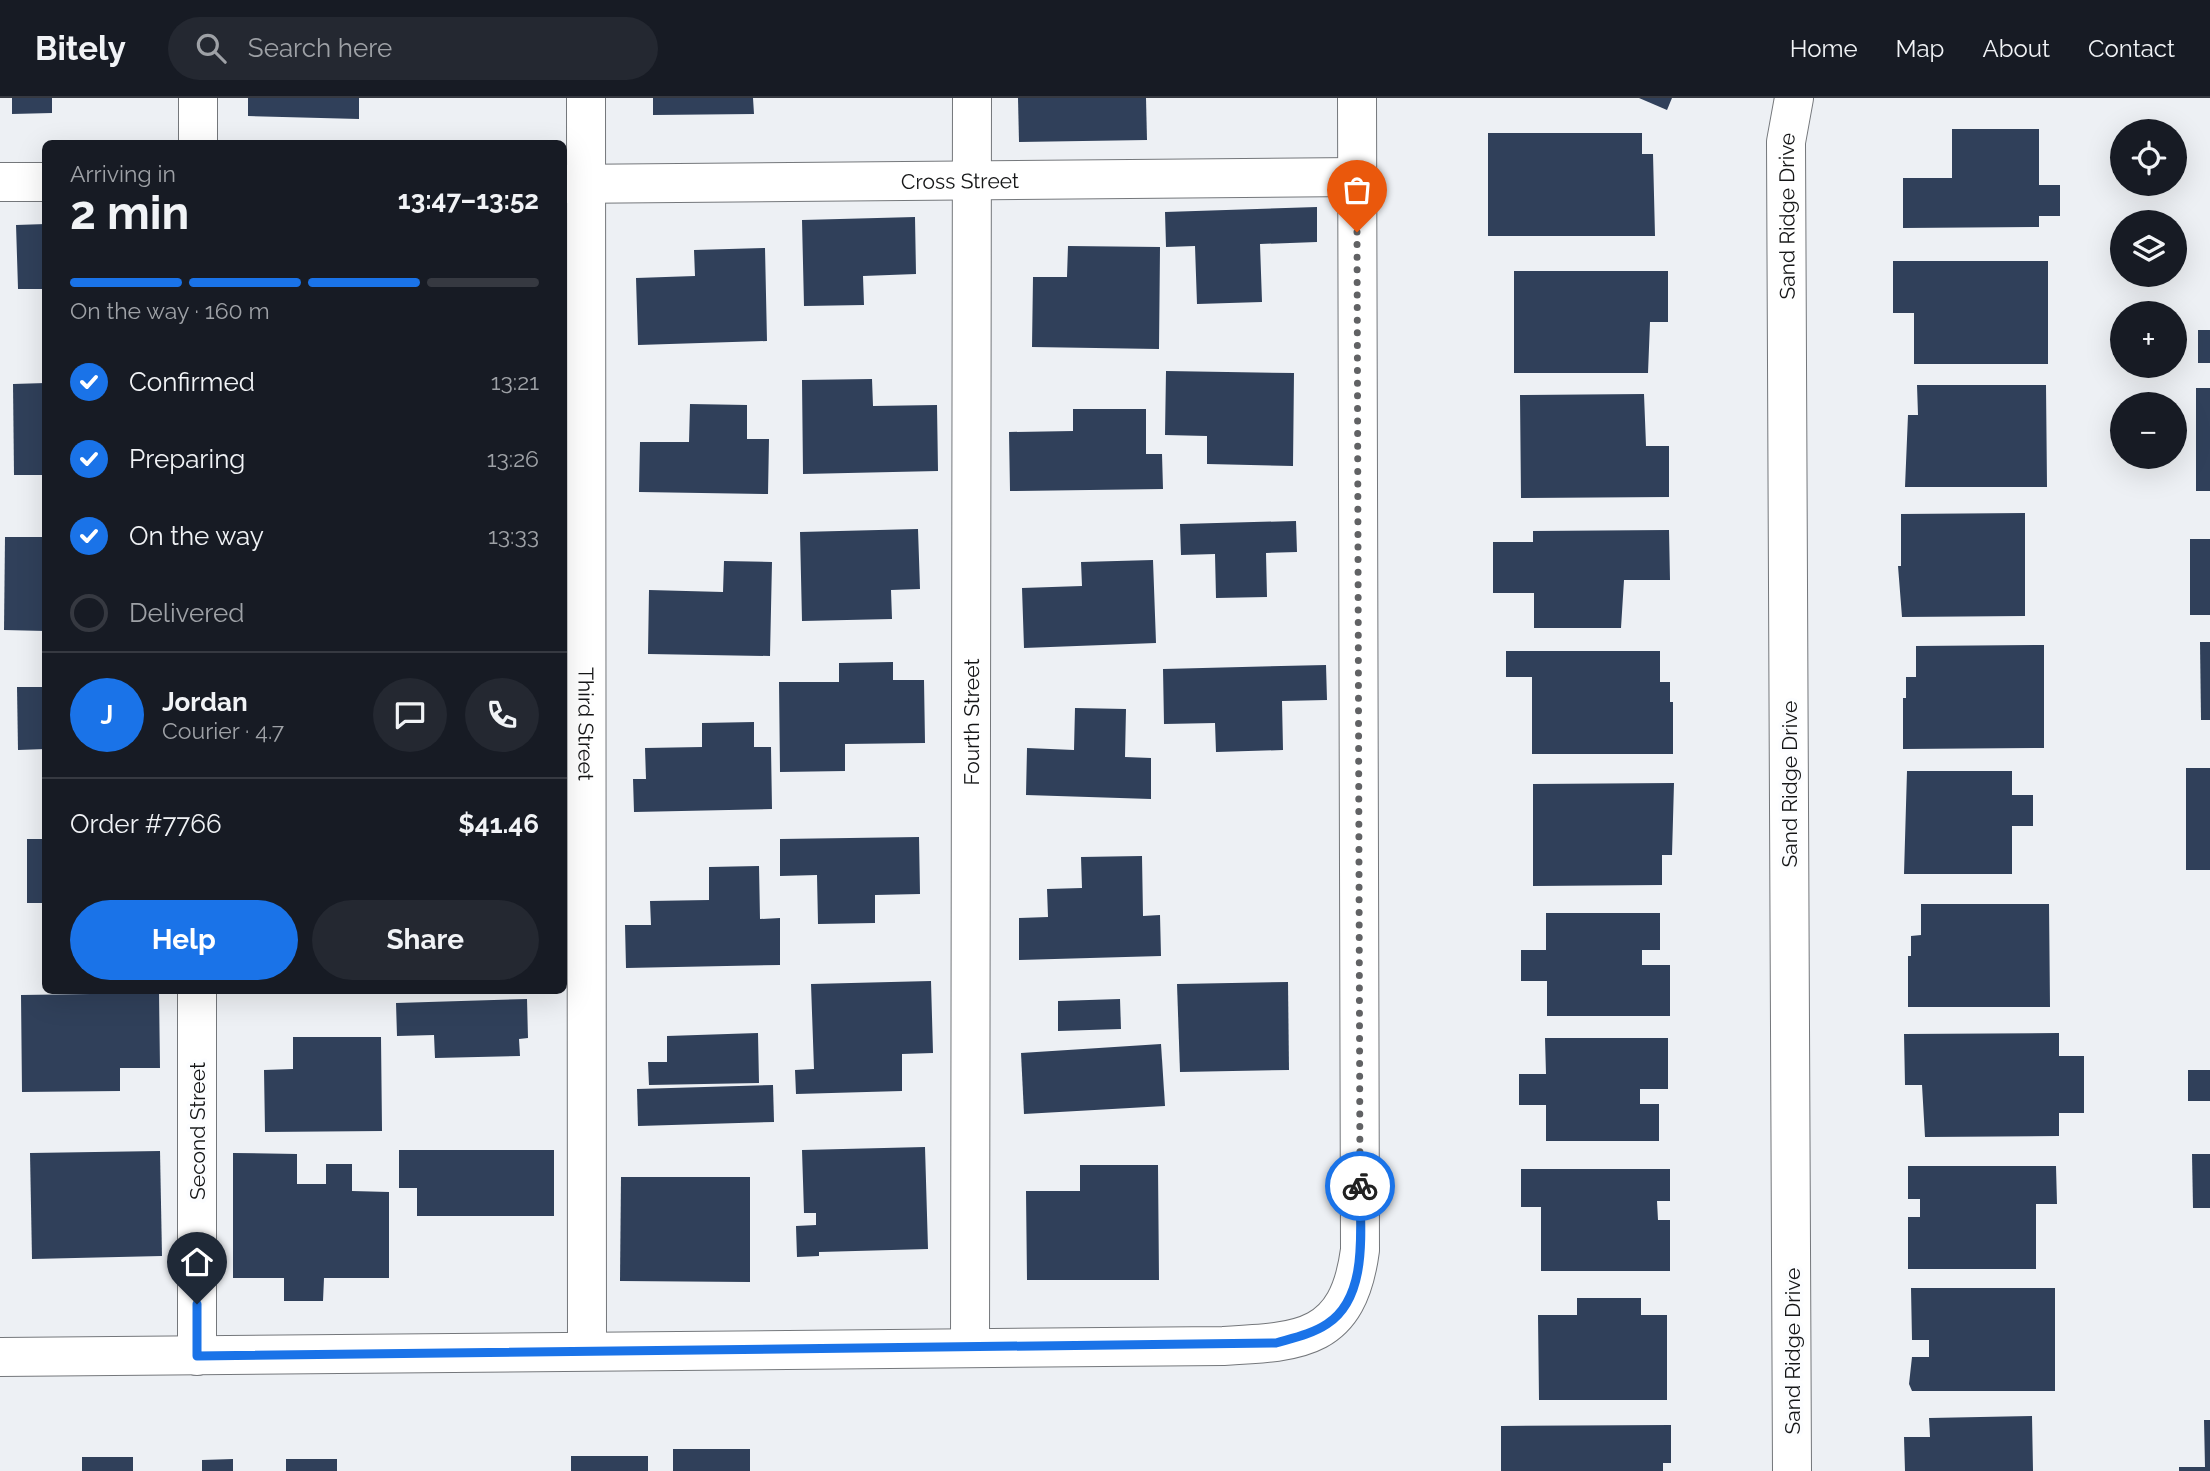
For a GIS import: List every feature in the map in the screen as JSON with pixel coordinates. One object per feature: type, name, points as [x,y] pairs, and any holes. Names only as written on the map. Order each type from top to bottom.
[{"type":"street","points":[[198,98],[198,140]]},
{"type":"street","name":"Third Street","points":[[586,98],[575,183],[587,1351]]},
{"type":"street","name":"Fourth Street","points":[[970,1347],[972,98]]},
{"type":"street","points":[[0,1357],[1276,1343],[1328,1324],[1343,1310],[1352,1290],[1360,1250],[1357,98]]},
{"type":"street","name":"Sand Ridge Drive","points":[[1792,1471],[1786,142],[1794,98]]},
{"type":"street","name":"Cross Street","points":[[575,183],[1356,177]]},
{"type":"street","points":[[0,182],[42,182]]},
{"type":"street","name":"Second Street","points":[[197,994],[197,1356]]},
{"type":"building","points":[[12,98],[52,98],[52,113],[12,114]]},
{"type":"building","points":[[248,98],[359,98],[359,119],[248,116]]},
{"type":"building","points":[[653,98],[753,98],[754,114],[653,115]]},
{"type":"building","points":[[1018,98],[1146,98],[1147,140],[1019,142]]},
{"type":"building","points":[[1639,98],[1672,98],[1667,110]]},
{"type":"building","points":[[1952,129],[2039,129],[2039,185],[2060,185],[2060,216],[2039,216],[2039,227],[1903,228],[1903,178],[1952,178]]},
{"type":"building","points":[[1488,133],[1642,133],[1642,154],[1653,154],[1655,236],[1488,236]]},
{"type":"building","points":[[1317,207],[1317,242],[1260,244],[1262,302],[1197,304],[1195,246],[1166,247],[1165,212]]},
{"type":"building","points":[[915,217],[916,274],[863,276],[864,305],[804,306],[802,220]]},
{"type":"building","points":[[42,224],[42,289],[18,289],[16,225]]},
{"type":"building","points":[[1068,246],[1160,247],[1159,349],[1032,347],[1033,277],[1067,277]]},
{"type":"building","points":[[765,248],[767,341],[638,345],[636,278],[695,276],[694,250]]},
{"type":"building","points":[[1893,261],[2048,261],[2048,364],[1914,364],[1914,313],[1893,313]]},
{"type":"building","points":[[1514,271],[1668,271],[1668,322],[1650,322],[1648,373],[1514,373]]},
{"type":"building","points":[[2198,330],[2210,330],[2210,363],[2198,363]]},
{"type":"building","points":[[1166,371],[1294,373],[1293,466],[1207,464],[1207,436],[1165,435]]},
{"type":"building","points":[[872,379],[873,406],[937,405],[938,471],[803,474],[802,380]]},
{"type":"building","points":[[42,383],[42,475],[14,475],[13,384]]},
{"type":"building","points":[[1917,385],[2046,385],[2047,487],[1905,487],[1908,415],[1918,415]]},
{"type":"building","points":[[2196,388],[2210,388],[2210,491],[2196,491]]},
{"type":"building","points":[[1644,394],[1646,446],[1669,446],[1669,497],[1521,498],[1520,395]]},
{"type":"building","points":[[690,404],[747,405],[747,439],[769,439],[768,494],[639,492],[640,442],[689,442]]},
{"type":"building","points":[[1073,409],[1146,409],[1146,454],[1162,454],[1163,489],[1010,491],[1009,432],[1073,431]]},
{"type":"building","points":[[2025,513],[2025,616],[1902,617],[1898,566],[1901,566],[1901,514]]},
{"type":"building","points":[[1296,521],[1297,552],[1266,553],[1267,597],[1216,598],[1215,554],[1181,555],[1180,524]]},
{"type":"building","points":[[918,529],[920,589],[891,590],[892,619],[802,621],[800,532]]},
{"type":"building","points":[[1669,530],[1670,580],[1624,580],[1621,628],[1534,628],[1534,593],[1493,593],[1493,542],[1533,542],[1533,531]]},
{"type":"building","points":[[5,537],[42,537],[42,631],[4,630]]},
{"type":"building","points":[[2190,539],[2210,539],[2210,615],[2190,615]]},
{"type":"building","points":[[1153,560],[1156,643],[1024,648],[1022,588],[1082,586],[1081,562]]},
{"type":"building","points":[[724,561],[772,562],[770,656],[648,654],[649,590],[723,592]]},
{"type":"building","points":[[2200,642],[2210,642],[2210,720],[2201,720]]},
{"type":"building","points":[[2044,645],[2044,748],[1903,749],[1903,698],[1906,698],[1906,677],[1916,677],[1916,646]]},
{"type":"building","points":[[1506,651],[1660,651],[1660,682],[1670,682],[1670,702],[1673,702],[1673,754],[1532,754],[1532,677],[1506,677]]},
{"type":"building","points":[[893,662],[893,680],[924,680],[925,743],[845,744],[845,771],[780,772],[779,682],[839,682],[839,663]]},
{"type":"building","points":[[1326,665],[1327,700],[1282,701],[1283,750],[1216,752],[1215,723],[1164,724],[1163,669]]},
{"type":"building","points":[[17,687],[42,687],[42,749],[18,750]]},
{"type":"building","points":[[1075,708],[1126,709],[1125,757],[1151,758],[1151,799],[1026,795],[1027,748],[1074,750]]},
{"type":"building","points":[[754,722],[754,747],[771,747],[772,809],[634,812],[633,779],[646,779],[645,748],[702,747],[702,723]]},
{"type":"building","points":[[2186,768],[2210,768],[2210,870],[2186,870]]},
{"type":"building","points":[[1907,771],[2012,771],[2012,795],[2033,795],[2033,826],[2012,826],[2012,874],[1904,874]]},
{"type":"building","points":[[1674,783],[1672,855],[1662,855],[1662,885],[1533,886],[1533,784]]},
{"type":"building","points":[[919,837],[920,894],[875,895],[875,923],[818,924],[817,875],[780,876],[780,839]]},
{"type":"building","points":[[27,839],[42,839],[42,903],[27,903]]},
{"type":"building","points":[[1142,856],[1143,916],[1160,915],[1161,956],[1019,960],[1019,918],[1048,917],[1047,889],[1082,888],[1081,857]]},
{"type":"building","points":[[759,866],[760,919],[780,918],[780,965],[626,968],[625,925],[651,925],[650,901],[709,900],[709,867]]},
{"type":"building","points":[[1921,904],[2049,904],[2050,1007],[1908,1007],[1908,956],[1911,956],[1911,936],[1921,935]]},
{"type":"building","points":[[1546,913],[1660,913],[1660,950],[1642,950],[1642,965],[1670,965],[1670,1016],[1547,1016],[1547,981],[1521,981],[1521,950],[1546,950]]},
{"type":"building","points":[[931,981],[933,1053],[902,1054],[902,1091],[796,1094],[795,1070],[814,1069],[811,984]]},
{"type":"building","points":[[1288,982],[1289,1070],[1180,1072],[1177,984]]},
{"type":"building","points":[[159,994],[160,1068],[120,1068],[120,1091],[22,1092],[21,995]]},
{"type":"building","points":[[527,999],[528,1038],[519,1039],[520,1056],[435,1058],[434,1035],[397,1036],[396,1003]]},
{"type":"building","points":[[1120,999],[1121,1029],[1058,1031],[1058,1001]]},
{"type":"building","points":[[758,1033],[759,1083],[649,1085],[648,1062],[667,1062],[667,1036]]},
{"type":"building","points":[[2059,1033],[2059,1056],[2084,1056],[2084,1113],[2059,1113],[2059,1136],[1925,1137],[1922,1085],[1905,1085],[1904,1034]]},
{"type":"building","points":[[293,1037],[381,1037],[382,1131],[265,1132],[264,1070],[293,1069]]},
{"type":"building","points":[[1545,1038],[1668,1038],[1668,1089],[1640,1089],[1640,1104],[1659,1104],[1659,1141],[1546,1141],[1546,1105],[1519,1105],[1519,1074],[1546,1074]]},
{"type":"building","points":[[1161,1044],[1165,1106],[1024,1114],[1021,1053]]},
{"type":"building","points":[[2188,1070],[2210,1070],[2210,1101],[2188,1101]]},
{"type":"building","points":[[773,1085],[774,1122],[638,1126],[637,1089]]},
{"type":"building","points":[[925,1147],[928,1249],[819,1252],[819,1256],[797,1257],[796,1226],[816,1225],[816,1213],[804,1213],[802,1150]]},
{"type":"building","points":[[399,1150],[554,1150],[554,1216],[417,1216],[417,1188],[399,1188]]},
{"type":"building","points":[[160,1151],[162,1256],[32,1259],[30,1153]]},
{"type":"building","points":[[233,1153],[297,1154],[297,1184],[326,1184],[326,1164],[352,1164],[352,1191],[389,1192],[389,1278],[324,1278],[323,1301],[284,1301],[284,1278],[233,1278]]},
{"type":"building","points":[[2192,1154],[2210,1154],[2210,1208],[2193,1208]]},
{"type":"building","points":[[1080,1165],[1158,1165],[1159,1280],[1027,1280],[1026,1191],[1080,1191]]},
{"type":"building","points":[[1908,1166],[2056,1166],[2057,1204],[2036,1204],[2036,1269],[1908,1269],[1908,1217],[1920,1217],[1920,1199],[1908,1199]]},
{"type":"building","points":[[1521,1169],[1670,1169],[1670,1201],[1657,1201],[1658,1220],[1670,1220],[1670,1271],[1541,1271],[1541,1207],[1521,1207]]},
{"type":"building","points":[[621,1177],[750,1177],[750,1282],[620,1281]]},
{"type":"building","points":[[1911,1288],[2055,1288],[2055,1391],[1912,1391],[1909,1384],[1912,1357],[1929,1357],[1929,1340],[1912,1340]]},
{"type":"building","points":[[1577,1298],[1641,1298],[1641,1315],[1667,1315],[1667,1400],[1539,1400],[1538,1315],[1577,1315]]},
{"type":"building","points":[[2032,1416],[2033,1471],[1905,1471],[1904,1437],[1930,1437],[1929,1418]]},
{"type":"building","points":[[2204,1420],[2210,1420],[2210,1471],[2179,1471],[2179,1467],[2205,1467]]},
{"type":"building","points":[[1671,1425],[1671,1463],[1663,1463],[1663,1471],[1501,1471],[1501,1426]]},
{"type":"building","points":[[673,1449],[750,1449],[750,1471],[673,1471]]},
{"type":"building","points":[[571,1456],[648,1456],[648,1471],[571,1471]]},
{"type":"building","points":[[82,1457],[133,1457],[133,1471],[82,1471]]},
{"type":"building","points":[[233,1459],[233,1471],[202,1471],[202,1460]]},
{"type":"building","points":[[286,1459],[337,1459],[337,1471],[286,1471]]},
{"type":"way so far","points":[[1357,232],[1360,1186]]},
{"type":"route","points":[[197,1304],[197,1356],[1223,1346],[1276,1343],[1328,1324],[1343,1310],[1352,1290],[1360,1250],[1360,1186]]}]
